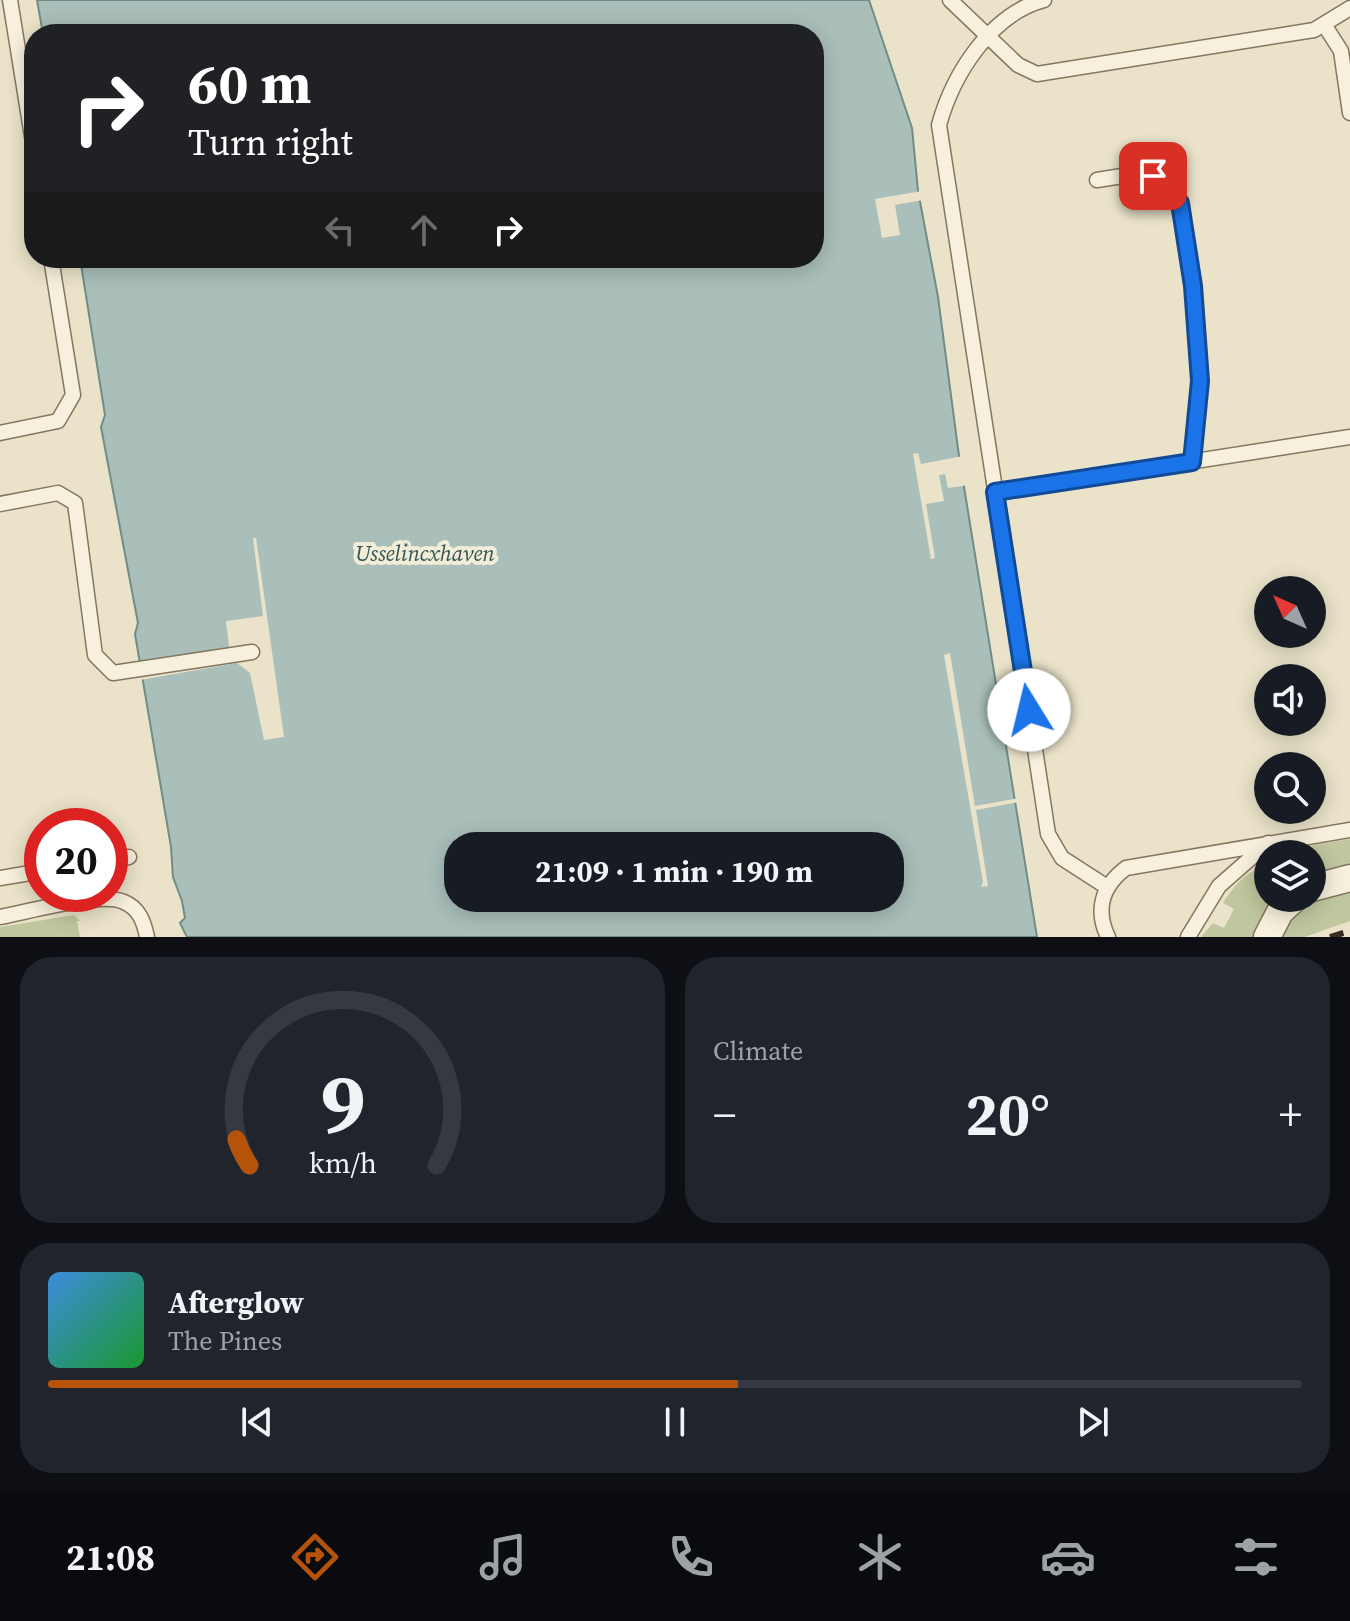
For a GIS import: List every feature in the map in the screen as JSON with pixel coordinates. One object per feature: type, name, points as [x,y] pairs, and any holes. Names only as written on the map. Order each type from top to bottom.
[{"type":"street","points":[[1326,884],[1350,878]]},
{"type":"street","points":[[1267,937],[1274,920],[1282,912]]},
{"type":"lane","points":[[10,0],[24,85]]},
{"type":"lane","points":[[950,0],[1018,65],[1037,74],[1325,26],[1350,8]]},
{"type":"lane","points":[[1044,0],[1007,16],[988,36],[951,93],[939,125],[1048,834],[1062,858],[1107,887]]},
{"type":"lane","points":[[1325,26],[1341,51],[1350,113]]},
{"type":"lane","points":[[0,36],[16,34]]},
{"type":"lane","points":[[1097,180],[1141,173],[1164,182],[1180,203],[1193,286],[1200,381],[1192,462]]},
{"type":"lane","points":[[0,433],[58,421],[73,395],[53,268]]},
{"type":"lane","points":[[995,492],[1350,437]]},
{"type":"lane","points":[[0,504],[58,493],[75,503],[95,655],[113,673],[252,652]]},
{"type":"lane","points":[[1307,840],[1350,830]]},
{"type":"lane","points":[[1108,937],[1101,912],[1107,887],[1115,876],[1138,864],[1254,850]]},
{"type":"lane","points":[[1188,937],[1219,886],[1254,861]]},
{"type":"lane","points":[[0,878],[24,874]]},
{"type":"lane","points":[[0,917],[112,898],[135,909],[142,917],[147,937]]},
{"type":"green space","points":[[1350,839],[1350,865],[1326,871],[1326,843]]},
{"type":"green space","points":[[1254,870],[1254,912],[1266,912],[1254,937],[1201,937],[1213,923],[1224,928],[1234,909],[1223,903]]},
{"type":"green space","points":[[1350,890],[1350,921],[1305,937],[1280,937],[1300,912],[1326,912],[1328,896]]},
{"type":"green space","points":[[74,915],[80,921],[77,921],[80,937],[0,937],[0,927]]},
{"type":"water","name":"Usselincxhaven","points":[[37,0],[869,0],[912,128],[918,191],[938,297],[959,456],[1037,937],[187,937],[180,923],[185,918],[173,877],[171,847],[135,634],[138,623],[101,427],[105,415],[82,268],[824,268],[824,24],[41,24]]},
{"type":"pier","points":[[922,191],[923,200],[895,205],[900,235],[882,238],[875,199]]},
{"type":"pier","points":[[918,453],[921,464],[963,456],[969,485],[948,488],[945,474],[939,475],[944,501],[926,504],[935,558],[931,559],[913,454]]},
{"type":"pier","points":[[253,538],[256,538],[284,737],[264,740],[250,673],[237,663],[140,680],[138,662],[229,647],[226,621],[263,616]]},
{"type":"pier","points":[[950,653],[975,806],[1020,798],[1020,802],[976,810],[988,886],[981,887],[983,882],[944,655]]},
{"type":"railway","points":[[1330,937],[1350,931]]},
{"type":"route","points":[[1029,710],[995,492],[1192,462],[1200,381],[1193,286],[1180,203],[1170,188],[1153,176]]}]
